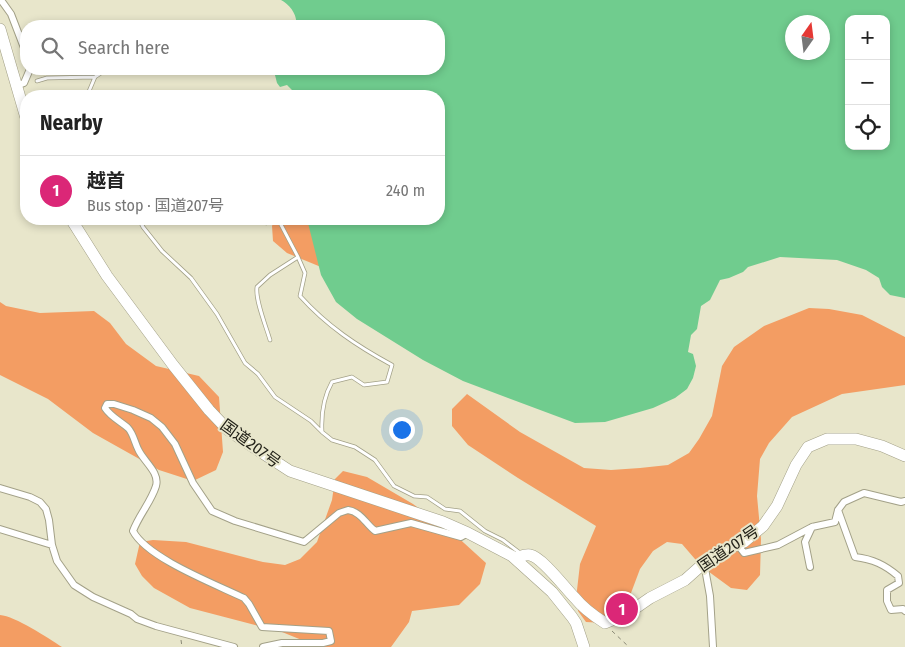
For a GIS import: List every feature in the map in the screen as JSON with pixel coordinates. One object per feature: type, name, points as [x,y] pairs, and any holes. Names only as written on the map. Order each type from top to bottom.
[{"type":"highway","points":[[0,29],[20,99]]},
{"type":"highway","name":"国道207号","points":[[75,225],[107,276],[173,365],[209,410],[227,429],[290,470],[443,522],[520,557],[572,616],[584,647]]},
{"type":"highway","name":"国道207号","points":[[520,557],[529,555],[535,557],[560,580],[575,599],[604,624],[621,617],[650,598],[685,580],[713,555],[744,542],[763,526],[777,506],[796,466],[808,448],[827,439],[856,439],[882,446],[905,456]]},
{"type":"street","points":[[1,0],[11,14],[20,37]]},
{"type":"street","points":[[16,86],[24,82],[27,75]]},
{"type":"street","points":[[263,647],[282,643],[323,643],[331,641],[329,631],[262,626],[244,598],[171,562],[148,549],[137,538],[133,531],[137,520],[152,496],[157,484],[156,479],[152,469],[138,451],[129,429],[111,416],[104,408],[107,404],[114,404],[133,410],[151,418],[162,428],[175,444],[197,490],[212,511],[235,521],[304,542],[339,513],[348,510],[361,515],[374,530],[411,524],[461,536],[468,533]]},
{"type":"street","points":[[0,488],[30,497],[40,502],[46,509],[50,520],[52,544],[57,561],[74,585],[93,597],[131,614],[137,619],[234,647]]},
{"type":"street","points":[[737,544],[744,553],[778,544],[812,527],[835,522],[838,510],[844,502],[864,493],[900,502],[905,501]]},
{"type":"street","points":[[838,510],[855,556],[870,558],[887,567],[898,576],[899,582],[887,590],[887,601],[890,610],[903,609],[905,611]]},
{"type":"street","points":[[810,567],[806,542],[812,527]]},
{"type":"street","points":[[0,529],[52,544]]},
{"type":"street","points":[[704,562],[710,596],[713,647]]},
{"type":"lane","points":[[37,81],[47,78],[95,77],[98,75]]},
{"type":"lane","points":[[90,90],[95,77]]},
{"type":"lane","points":[[142,225],[162,251],[192,278],[217,314],[245,363],[258,374],[275,397],[311,421],[332,440],[355,447],[375,460],[394,486],[414,496],[427,497],[445,509],[460,511],[485,531],[503,540],[520,557]]},
{"type":"lane","points":[[281,225],[305,273],[300,296],[313,311],[357,346],[392,365],[387,382],[364,385],[352,376],[332,382],[321,412],[322,432]]},
{"type":"lane","points":[[270,340],[256,295],[257,287],[270,275],[298,257]]},
{"type":"path","points":[[604,624],[630,647]]},
{"type":"shaded area","points":[[281,0],[905,0],[905,298],[890,295],[882,287],[879,278],[866,270],[837,260],[780,257],[748,267],[743,272],[720,280],[710,300],[701,306],[697,329],[691,335],[688,352],[693,354],[696,366],[693,378],[687,389],[675,398],[653,408],[605,422],[575,423],[463,381],[423,360],[357,319],[336,302],[321,275],[308,225],[445,225],[445,90],[292,90],[287,85],[280,87],[275,75],[445,75],[445,20],[296,20],[295,14]]},
{"type":"shaded area","points":[[332,225],[321,267],[287,253],[273,241],[272,226]]},
{"type":"shaded area","points":[[0,302],[6,306],[40,313],[94,311],[110,323],[126,344],[156,366],[199,376],[219,397],[223,452],[216,470],[193,481],[159,470],[93,433],[48,399],[0,375]]},
{"type":"shaded area","points":[[809,308],[829,309],[862,315],[905,337],[905,385],[842,394],[792,417],[769,443],[760,459],[757,496],[761,539],[760,575],[747,590],[731,588],[701,566],[682,544],[667,542],[653,551],[640,569],[625,609],[605,623],[586,622],[578,611],[577,590],[580,564],[596,526],[468,445],[452,426],[452,409],[467,394],[520,432],[584,468],[611,470],[668,465],[689,453],[712,416],[722,366],[734,347],[764,326]]},
{"type":"shaded area","points":[[343,471],[367,477],[413,504],[453,533],[486,563],[480,584],[459,605],[412,611],[409,622],[391,647],[319,647],[282,632],[190,608],[154,588],[142,576],[135,564],[140,542],[153,540],[186,542],[263,562],[285,565],[300,559],[317,542],[332,500],[335,479]]},
{"type":"shaded area","points":[[0,615],[23,623],[62,647],[0,647]]},
{"type":"place","name":"越首","points":[[622,609]]}]
